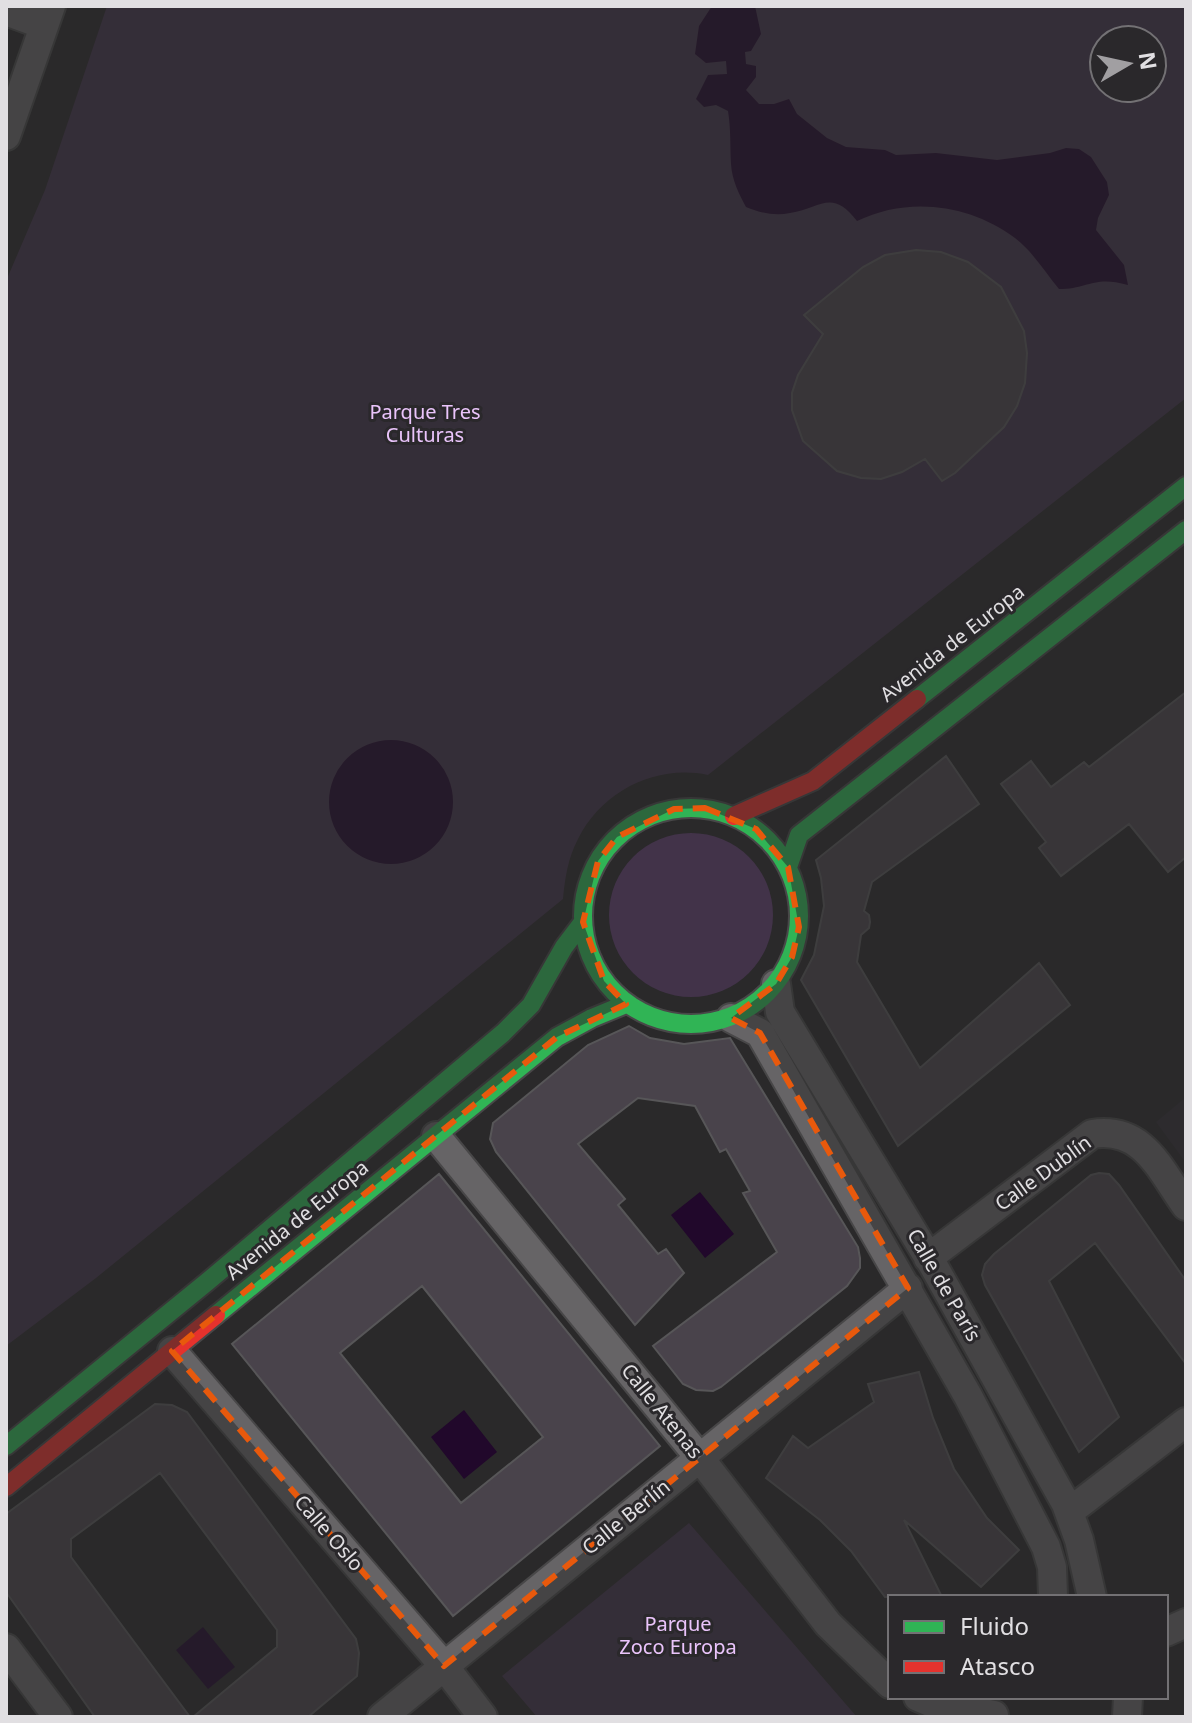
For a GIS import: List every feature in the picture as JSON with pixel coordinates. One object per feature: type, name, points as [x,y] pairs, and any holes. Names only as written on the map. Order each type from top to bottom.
[{"type":"main road","name":"Avenida de Europa","points":[[734,816],[813,781],[1186,486]]},
{"type":"main road","points":[[788,867],[799,835],[1186,530]]},
{"type":"main road","name":"Avenida de Europa","points":[[705,808],[734,816],[756,829],[774,846],[788,867],[798,897],[799,927],[792,957],[776,984],[756,1004],[731,1018],[705,1024],[677,1024],[651,1017],[626,1004],[604,981],[589,953],[583,922],[586,891],[598,861],[617,837],[643,819],[674,809],[705,808]]},
{"type":"main road","name":"Avenida de Europa","points":[[6,1446],[503,1033],[531,1005],[564,947],[583,922]]},
{"type":"main road","name":"Avenida de Europa","points":[[6,1487],[557,1037],[626,1004]]},
{"type":"street","points":[[6,11],[48,15],[6,136]]},
{"type":"street","name":"Calle de París","points":[[776,984],[780,1012],[928,1258],[1069,1512],[1091,1595]]},
{"type":"street","name":"Calle de París","points":[[731,1018],[760,1033],[908,1288],[989,1434],[1046,1547],[1052,1567],[1053,1595]]},
{"type":"street","name":"Calle Dublín","points":[[928,1258],[1092,1134],[1106,1132],[1129,1137],[1144,1148],[1186,1206]]},
{"type":"street","name":"Calle Atenas","points":[[436,1136],[699,1457],[828,1624],[888,1682]]},
{"type":"street","name":"Calle Berlín","points":[[382,1717],[908,1288]]},
{"type":"street","name":"Calle Oslo","points":[[172,1351],[444,1666],[483,1717]]},
{"type":"street","points":[[1069,1512],[1186,1422]]},
{"type":"street","points":[[6,1648],[58,1717]]},
{"type":"street","points":[[921,1706],[994,1710]]},
{"type":"highlighted area","points":[[705,808],[756,829],[788,867],[799,927],[792,957],[776,984],[731,1018],[760,1033],[908,1288],[444,1666],[172,1351],[557,1037],[626,1004],[604,981],[583,922],[598,861],[617,837],[674,809]]},
{"type":"shaded area","points":[[712,6],[755,6],[761,34],[751,51],[745,52],[746,64],[756,66],[756,77],[746,90],[759,104],[774,104],[789,99],[797,114],[827,138],[846,147],[885,150],[896,155],[936,153],[997,160],[1066,148],[1079,149],[1091,157],[1107,182],[1109,195],[1096,230],[1124,265],[1128,285],[1107,281],[1059,289],[1015,238],[997,226],[959,211],[918,206],[897,208],[857,221],[840,205],[833,203],[779,214],[746,207],[732,170],[728,111],[716,105],[704,107],[696,99],[708,75],[727,74],[726,61],[706,63],[695,54],[699,26]]},
{"type":"shaded area","points":[[391,740],[415,745],[435,758],[448,778],[453,802],[448,826],[435,846],[415,859],[391,864],[367,859],[347,846],[334,826],[329,802],[334,778],[347,758],[367,745]]},
{"type":"shaded area","points":[[1186,1097],[1186,1163],[1156,1122]]},
{"type":"shaded area","points":[[700,1192],[734,1234],[705,1258],[671,1215]]},
{"type":"shaded area","points":[[464,1410],[497,1452],[464,1479],[431,1437]]},
{"type":"shaded area","points":[[203,1627],[235,1667],[208,1689],[176,1650]]},
{"type":"green space","name":"Parque Tres Culturas","points":[[107,6],[1186,6],[1186,398],[708,775],[688,773],[650,778],[632,785],[601,807],[588,822],[572,853],[563,899],[96,1278],[6,1346],[6,281],[45,190]]},
{"type":"green space","points":[[691,833],[722,839],[749,857],[767,884],[773,915],[767,946],[749,973],[722,991],[691,997],[660,991],[633,973],[615,946],[609,915],[615,884],[633,857],[660,839]]},
{"type":"green space","name":"Parque Zoco Europa","points":[[689,1523],[857,1717],[537,1717],[502,1676]]},
{"type":"building","points":[[916,250],[941,252],[968,262],[1001,287],[1024,331],[1027,353],[1025,383],[1017,406],[1004,427],[955,473],[942,481],[925,459],[881,479],[861,478],[837,471],[803,441],[792,410],[792,393],[798,375],[823,334],[804,315],[863,267],[885,255]]},
{"type":"building","points":[[1186,692],[1186,857],[1168,872],[1129,824],[1061,876],[1039,848],[1046,842],[1001,784],[1031,761],[1051,787],[1084,762],[1089,767]]},
{"type":"building","points":[[946,756],[979,804],[872,882],[864,911],[869,915],[869,928],[861,935],[857,962],[920,1068],[1039,963],[1070,1005],[898,1146],[801,980],[814,955],[824,906],[816,860]]},
{"type":"building","points":[[629,1026],[650,1038],[684,1044],[730,1038],[858,1247],[860,1268],[847,1286],[713,1391],[696,1390],[683,1384],[653,1346],[777,1252],[743,1193],[750,1191],[726,1149],[720,1152],[695,1106],[638,1098],[578,1144],[625,1199],[618,1205],[658,1254],[666,1249],[684,1273],[635,1325],[496,1152],[490,1139],[493,1123],[588,1045]]},
{"type":"building","points":[[439,1174],[660,1446],[453,1616],[232,1344]],"holes":[[[422,1286],[543,1437],[461,1503],[340,1353]]]},
{"type":"building","points":[[1109,1174],[1119,1185],[1186,1281],[1186,1364],[1095,1243],[1049,1281],[1119,1417],[1079,1452],[982,1275],[985,1264],[994,1254],[1091,1175]]},
{"type":"building","points":[[919,1372],[933,1418],[954,1469],[987,1518],[1019,1550],[981,1587],[904,1520],[941,1595],[885,1597],[851,1551],[820,1520],[766,1478],[793,1436],[808,1448],[874,1402],[868,1384]]},
{"type":"building","points":[[155,1404],[172,1405],[187,1412],[356,1639],[359,1653],[357,1676],[308,1717],[193,1717],[277,1647],[277,1630],[160,1473],[71,1539],[71,1557],[190,1717],[95,1717],[6,1592],[6,1514]]},
{"type":"traffic: fast","points":[[917,699],[1186,486]]},
{"type":"traffic: fast","points":[[788,867],[799,835],[1186,530]]},
{"type":"traffic: fast","points":[[691,808],[732,816],[751,826],[767,840],[781,856],[791,875],[799,916],[791,957],[781,976],[767,992],[751,1006],[732,1016],[691,1024],[650,1016],[631,1006],[615,992],[601,976],[591,957],[583,916],[591,875],[601,856],[615,840],[631,826],[650,816],[691,808]]},
{"type":"traffic: fast","points":[[6,1446],[503,1033],[531,1005],[564,947],[583,922]]},
{"type":"traffic: fast","points":[[216,1315],[557,1037],[626,1004]]},
{"type":"traffic: jam","points":[[734,816],[813,781],[917,699]]},
{"type":"traffic: jam","points":[[6,1487],[216,1315]]}]
